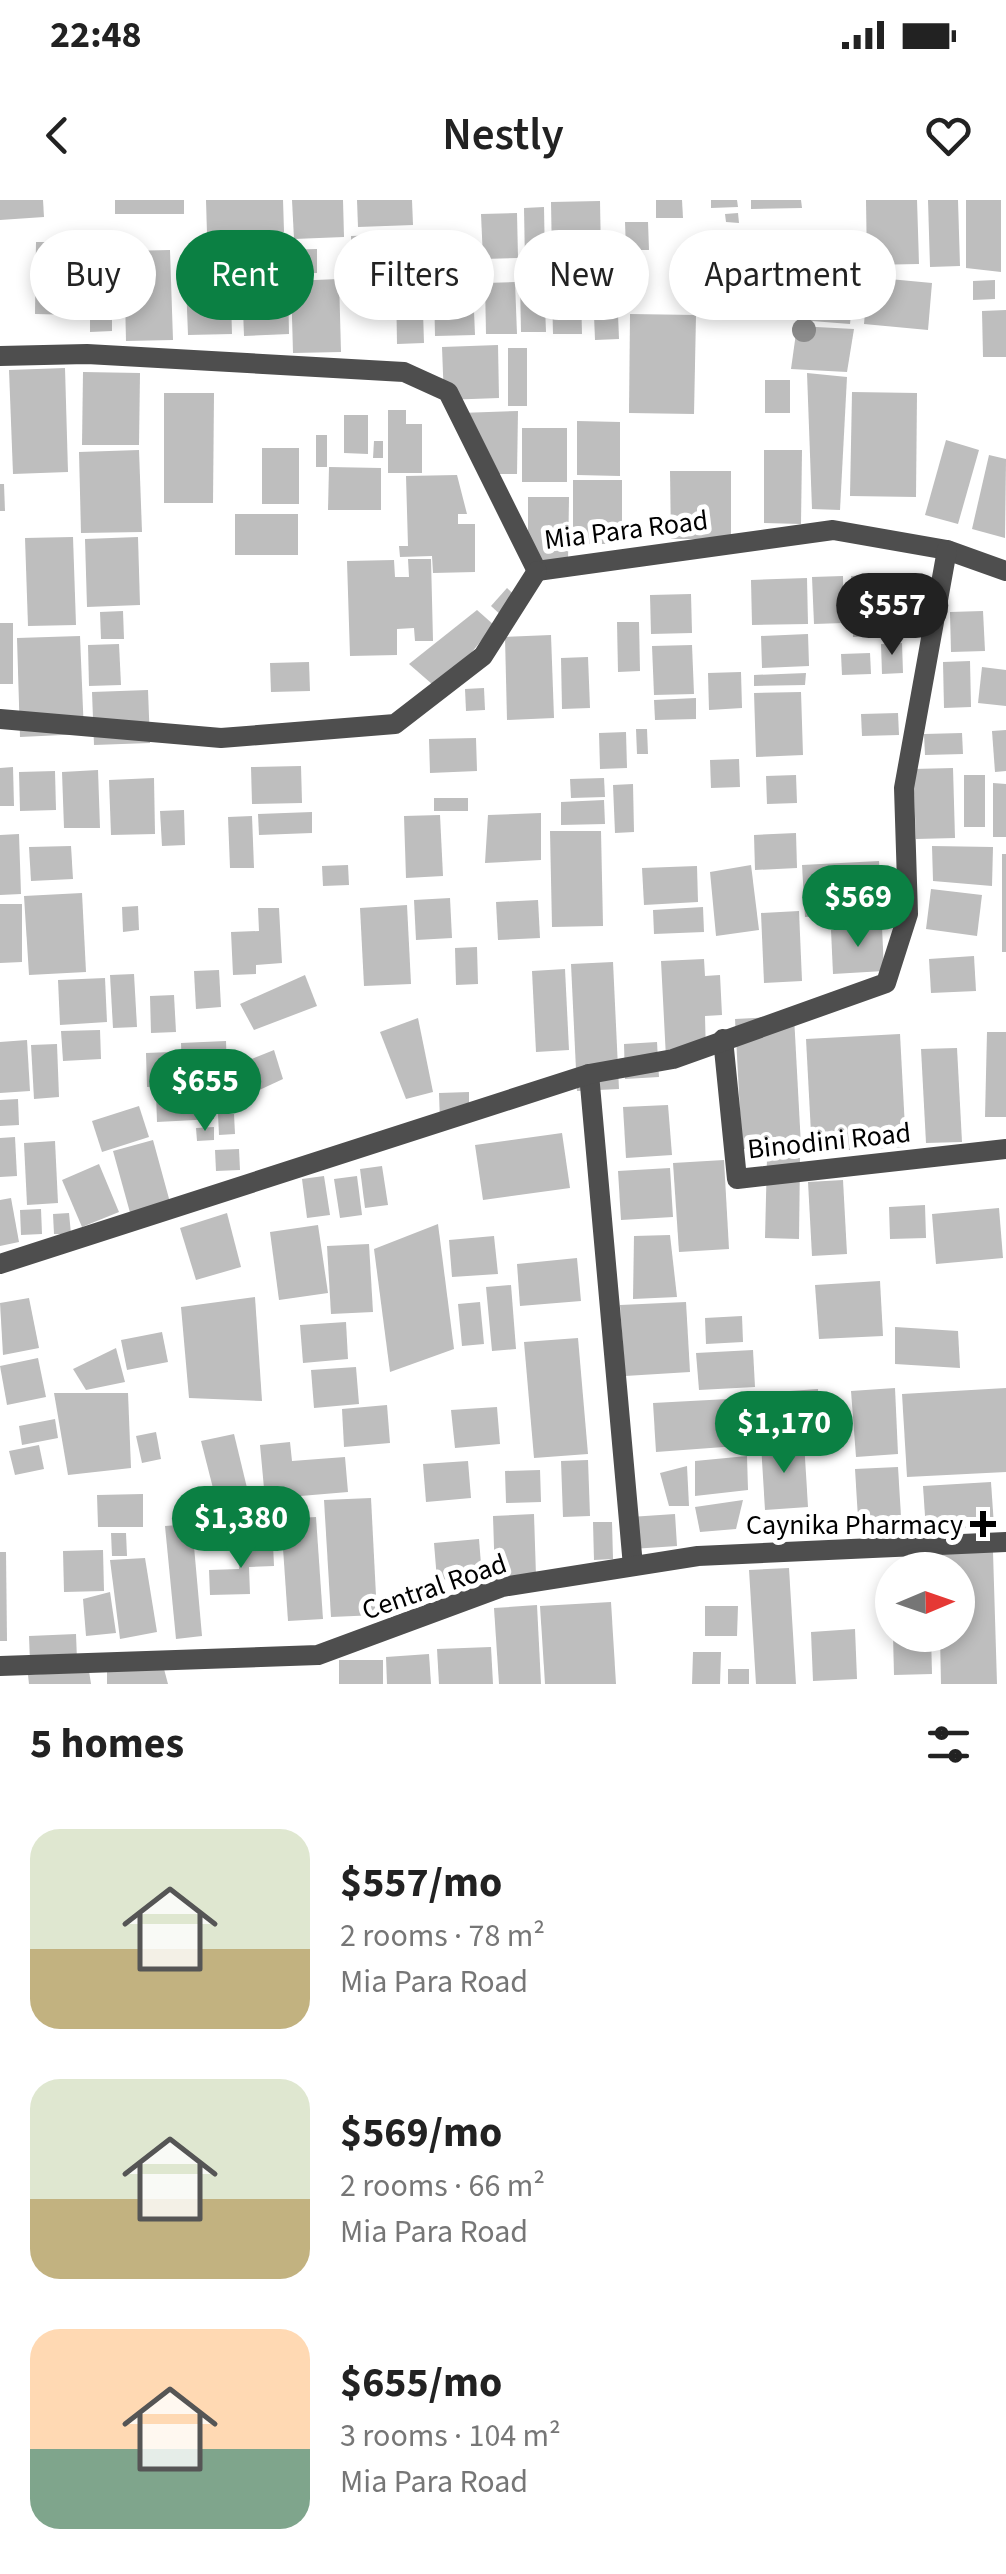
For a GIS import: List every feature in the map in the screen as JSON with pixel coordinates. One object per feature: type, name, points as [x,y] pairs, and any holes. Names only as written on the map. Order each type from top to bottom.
[{"type":"street","name":"Mia Para Road","points":[[0,356],[87,354],[404,372],[448,392],[537,571],[833,530],[946,550],[1006,571]]},
{"type":"street","points":[[0,1264],[589,1074],[673,1059],[886,983],[908,914],[904,788],[946,550]]},
{"type":"street","points":[[0,718],[221,738],[394,724],[482,656],[537,571]]},
{"type":"street","name":"Binodini Road","points":[[723,1039],[736,1179],[1006,1149]]},
{"type":"street","points":[[589,1074],[633,1566]]},
{"type":"street","name":"Central Road","points":[[0,1666],[318,1655],[502,1587],[698,1556],[1006,1542]]},
{"type":"building","points":[[0,200],[43,200],[44,217],[0,220]]},
{"type":"building","points":[[115,200],[184,200],[184,214],[115,214]]},
{"type":"building","points":[[206,200],[283,200],[284,230],[207,230]]},
{"type":"building","points":[[292,200],[343,200],[344,230],[334,230],[334,237],[314,238],[314,230],[294,230]]},
{"type":"building","points":[[357,200],[412,200],[413,225],[358,227]]},
{"type":"building","points":[[656,200],[682,200],[683,218],[656,218]]},
{"type":"building","points":[[711,200],[737,200],[738,207],[711,208]]},
{"type":"building","points":[[751,200],[801,200],[802,208],[751,209]]},
{"type":"building","points":[[866,200],[917,200],[919,264],[896,264],[896,230],[866,230]]},
{"type":"building","points":[[928,200],[958,200],[960,266],[930,267]]},
{"type":"building","points":[[966,200],[1001,200],[1001,272],[966,268]]},
{"type":"building","points":[[600,201],[601,230],[552,230],[551,202]]},
{"type":"building","points":[[544,207],[544,230],[524,230],[524,208]]},
{"type":"building","points":[[517,213],[514,258],[494,259],[494,230],[482,230],[481,214]]},
{"type":"building","points":[[738,213],[739,223],[726,222],[725,214]]},
{"type":"building","points":[[625,222],[648,222],[648,230],[625,230]]},
{"type":"building","points":[[317,249],[317,273],[314,273]]},
{"type":"building","points":[[156,250],[170,250],[173,340],[126,341],[126,320],[156,320]]},
{"type":"building","points":[[334,279],[334,320],[340,320],[341,352],[293,353],[292,320],[314,320],[314,280]]},
{"type":"building","points":[[896,280],[932,283],[928,330],[864,324],[864,320],[896,320]]},
{"type":"building","points":[[995,280],[995,299],[973,300],[973,281]]},
{"type":"building","points":[[514,282],[517,334],[486,334],[486,320],[494,320],[494,283]]},
{"type":"building","points":[[1006,310],[1006,357],[983,357],[982,311]]},
{"type":"building","points":[[649,314],[669,315],[669,320],[696,320],[694,414],[629,413],[630,320],[649,320]]},
{"type":"building","points":[[90,320],[112,320],[112,331],[90,332]]},
{"type":"building","points":[[187,320],[232,320],[232,334],[188,335]]},
{"type":"building","points":[[243,320],[289,320],[289,334],[244,336]]},
{"type":"building","points":[[397,320],[423,320],[424,343],[397,344]]},
{"type":"building","points":[[435,320],[474,320],[475,335],[435,336]]},
{"type":"building","points":[[521,320],[546,320],[546,332],[521,332]]},
{"type":"building","points":[[553,320],[582,320],[582,334],[553,334]]},
{"type":"building","points":[[594,320],[618,320],[619,339],[595,340]]},
{"type":"building","points":[[799,320],[850,320],[850,324]]},
{"type":"building","points":[[797,326],[854,329],[847,372],[791,369]]},
{"type":"building","points":[[498,345],[499,398],[444,400],[442,347]]},
{"type":"building","points":[[508,348],[527,348],[527,406],[508,406]]},
{"type":"building","points":[[65,368],[68,472],[13,474],[9,370]]},
{"type":"building","points":[[83,372],[140,373],[139,445],[82,445]]},
{"type":"building","points":[[807,373],[847,377],[840,510],[812,509]]},
{"type":"building","points":[[765,380],[790,380],[790,413],[765,413]]},
{"type":"building","points":[[852,392],[917,393],[916,497],[850,496]]},
{"type":"building","points":[[164,393],[214,393],[213,503],[164,503]]},
{"type":"building","points":[[388,410],[406,410],[406,424],[422,424],[422,473],[388,473]]},
{"type":"building","points":[[518,411],[517,474],[489,474],[460,413]]},
{"type":"building","points":[[344,415],[368,415],[368,454],[344,453]]},
{"type":"building","points":[[577,421],[620,422],[620,476],[577,475]]},
{"type":"building","points":[[522,428],[567,428],[567,482],[522,482]]},
{"type":"building","points":[[316,435],[327,435],[327,467],[316,467]]},
{"type":"building","points":[[946,440],[979,450],[958,524],[925,515]]},
{"type":"building","points":[[374,441],[383,441],[383,458],[373,458]]},
{"type":"building","points":[[262,448],[299,448],[299,504],[262,504]]},
{"type":"building","points":[[139,450],[142,532],[81,533],[79,452]]},
{"type":"building","points":[[764,450],[802,450],[801,524],[764,523]]},
{"type":"building","points":[[989,455],[1006,459],[1005,538],[972,529]]},
{"type":"building","points":[[329,467],[381,468],[381,510],[328,510]]},
{"type":"building","points":[[670,471],[731,471],[731,539],[671,539]]},
{"type":"building","points":[[457,475],[467,514],[458,514],[458,524],[475,524],[475,572],[433,573],[432,556],[400,557],[399,546],[408,546],[406,476]]},
{"type":"building","points":[[573,480],[622,480],[622,544],[573,544]]},
{"type":"building","points":[[0,484],[4,484],[5,511],[0,511]]},
{"type":"building","points":[[528,497],[569,497],[568,563],[528,563]]},
{"type":"building","points":[[235,514],[298,514],[298,555],[235,555]]},
{"type":"building","points":[[73,537],[76,625],[28,626],[25,538]]},
{"type":"building","points":[[138,537],[140,605],[87,607],[85,539]]},
{"type":"building","points":[[408,559],[431,559],[433,641],[415,641],[414,628],[397,629],[397,655],[350,656],[347,561],[394,560],[395,577],[409,577]]},
{"type":"building","points":[[903,574],[905,635],[853,637],[851,576]]},
{"type":"building","points":[[843,576],[844,623],[814,624],[812,577]]},
{"type":"building","points":[[807,578],[808,624],[752,625],[751,580]]},
{"type":"building","points":[[507,588],[519,599],[503,617],[491,606]]},
{"type":"building","points":[[691,594],[692,633],[651,634],[650,595]]},
{"type":"building","points":[[477,610],[494,625],[440,691],[409,664]]},
{"type":"building","points":[[123,611],[124,639],[101,639],[100,612]]},
{"type":"building","points":[[983,611],[985,651],[951,652],[950,612]]},
{"type":"building","points":[[617,622],[639,622],[640,671],[618,672]]},
{"type":"building","points":[[0,623],[13,623],[13,684],[0,684]]},
{"type":"building","points":[[808,634],[809,666],[762,668],[761,636]]},
{"type":"building","points":[[551,635],[554,718],[507,720],[505,637]]},
{"type":"building","points":[[80,636],[84,734],[20,737],[17,638]]},
{"type":"building","points":[[902,643],[903,673],[882,674],[881,644]]},
{"type":"building","points":[[119,644],[121,685],[89,686],[88,645]]},
{"type":"building","points":[[692,645],[694,694],[654,695],[652,646]]},
{"type":"building","points":[[870,653],[871,674],[842,675],[841,654]]},
{"type":"building","points":[[588,657],[590,708],[562,709],[561,658]]},
{"type":"building","points":[[970,661],[971,707],[944,708],[943,662]]},
{"type":"building","points":[[309,662],[310,691],[271,692],[270,663]]},
{"type":"building","points":[[982,667],[1006,670],[1006,706],[978,703]]},
{"type":"building","points":[[741,672],[742,708],[709,710],[708,673]]},
{"type":"building","points":[[806,673],[805,685],[754,686],[754,675]]},
{"type":"building","points":[[484,688],[485,710],[466,711],[465,689]]},
{"type":"building","points":[[148,690],[150,743],[94,745],[92,692]]},
{"type":"building","points":[[801,692],[803,755],[756,757],[754,693]]},
{"type":"building","points":[[696,698],[696,719],[655,720],[654,700]]},
{"type":"building","points":[[898,713],[899,735],[862,736],[861,714]]},
{"type":"building","points":[[636,729],[647,729],[648,754],[637,754]]},
{"type":"building","points":[[1006,730],[1006,771],[995,772],[992,731]]},
{"type":"building","points":[[626,732],[627,768],[600,769],[599,733]]},
{"type":"building","points":[[962,733],[963,754],[925,755],[924,734]]},
{"type":"building","points":[[476,738],[477,771],[430,773],[429,739]]},
{"type":"building","points":[[739,759],[740,787],[711,788],[710,760]]},
{"type":"building","points":[[301,766],[302,803],[252,804],[251,767]]},
{"type":"building","points":[[13,767],[14,806],[0,806],[0,768]]},
{"type":"building","points":[[953,768],[955,838],[916,839],[913,769]]},
{"type":"building","points":[[98,770],[100,828],[64,828],[62,772]]},
{"type":"building","points":[[55,771],[56,810],[20,811],[19,772]]},
{"type":"building","points":[[796,775],[797,803],[767,804],[766,776]]},
{"type":"building","points":[[964,775],[985,775],[985,827],[964,827]]},
{"type":"building","points":[[154,778],[155,834],[111,835],[109,780]]},
{"type":"building","points":[[604,778],[605,797],[571,798],[570,779]]},
{"type":"building","points":[[993,783],[1006,784],[1006,837],[993,837]]},
{"type":"building","points":[[633,784],[634,832],[615,833],[613,785]]},
{"type":"building","points":[[434,798],[468,798],[468,811],[434,811]]},
{"type":"building","points":[[604,800],[605,824],[561,825],[561,802]]},
{"type":"building","points":[[184,810],[185,845],[162,846],[160,811]]},
{"type":"building","points":[[312,812],[312,833],[259,835],[258,814]]},
{"type":"building","points":[[541,813],[541,860],[485,863],[488,815]]},
{"type":"building","points":[[440,815],[443,876],[406,878],[404,816]]},
{"type":"building","points":[[252,816],[254,868],[230,868],[228,817]]},
{"type":"building","points":[[550,831],[601,831],[603,926],[552,927]]},
{"type":"building","points":[[796,833],[797,868],[755,870],[754,835]]},
{"type":"building","points":[[19,834],[21,894],[0,895],[0,835]]},
{"type":"building","points":[[71,846],[73,879],[31,881],[29,847]]},
{"type":"building","points":[[932,846],[993,847],[992,886],[933,881]]},
{"type":"building","points":[[1002,854],[1006,854],[1006,952],[1002,952]]},
{"type":"building","points":[[879,861],[882,913],[805,917],[802,865]]},
{"type":"building","points":[[348,865],[349,885],[323,886],[322,866]]},
{"type":"building","points":[[751,865],[759,930],[716,936],[710,872]]},
{"type":"building","points":[[697,866],[698,902],[644,905],[642,868]]},
{"type":"building","points":[[931,889],[982,895],[977,936],[926,929]]},
{"type":"building","points":[[82,893],[86,972],[29,975],[24,896]]},
{"type":"building","points":[[450,898],[452,938],[416,940],[414,900]]},
{"type":"building","points":[[538,900],[540,938],[498,940],[496,902]]},
{"type":"building","points":[[0,904],[22,904],[22,962],[0,963]]},
{"type":"building","points":[[407,905],[411,984],[364,986],[360,908]]},
{"type":"building","points":[[138,906],[139,930],[123,932],[122,907]]},
{"type":"building","points":[[703,907],[704,932],[654,934],[653,910]]},
{"type":"building","points":[[258,908],[279,908],[282,963],[256,965],[256,974],[233,975],[231,932],[259,931]]},
{"type":"building","points":[[799,911],[802,981],[764,983],[761,913]]},
{"type":"building","points":[[882,927],[884,971],[833,974],[831,930]]},
{"type":"building","points":[[477,947],[478,984],[456,985],[455,948]]},
{"type":"building","points":[[974,956],[976,991],[931,993],[929,959]]},
{"type":"building","points":[[704,959],[705,976],[720,975],[722,1015],[705,1016],[706,1056],[666,1058],[661,961]]},
{"type":"building","points":[[613,962],[619,1089],[577,1091],[571,964]]},
{"type":"building","points":[[565,969],[569,1050],[536,1052],[532,971]]},
{"type":"building","points":[[219,970],[221,1007],[196,1009],[194,971]]},
{"type":"building","points":[[134,974],[137,1027],[113,1028],[110,975]]},
{"type":"building","points":[[305,975],[317,1006],[254,1030],[240,1004]]},
{"type":"building","points":[[105,978],[107,1022],[60,1025],[58,980]]},
{"type":"building","points":[[174,995],[176,1032],[151,1033],[150,996]]},
{"type":"building","points":[[794,1016],[801,1146],[742,1149],[735,1019]]},
{"type":"building","points":[[418,1018],[433,1092],[406,1099],[380,1032]]},
{"type":"building","points":[[100,1030],[101,1059],[63,1061],[61,1031]]},
{"type":"building","points":[[987,1032],[1006,1032],[1006,1117],[985,1117]]},
{"type":"building","points":[[900,1034],[906,1147],[812,1152],[806,1039]]},
{"type":"building","points":[[27,1040],[30,1091],[0,1093],[0,1042]]},
{"type":"building","points":[[226,1041],[227,1072],[182,1074],[181,1043]]},
{"type":"building","points":[[657,1042],[659,1077],[625,1079],[624,1044]]},
{"type":"building","points":[[57,1044],[59,1097],[34,1099],[31,1045]]},
{"type":"building","points":[[957,1048],[962,1142],[926,1143],[921,1049]]},
{"type":"building","points":[[274,1050],[283,1079],[238,1100],[232,1067]]},
{"type":"building","points":[[171,1052],[173,1086],[147,1087],[146,1053]]},
{"type":"building","points":[[213,1091],[214,1119],[157,1122],[156,1093]]},
{"type":"building","points":[[469,1092],[469,1120],[440,1121],[439,1093]]},
{"type":"building","points":[[18,1099],[19,1125],[0,1126],[0,1100]]},
{"type":"building","points":[[668,1105],[672,1155],[626,1158],[623,1107]]},
{"type":"building","points":[[139,1106],[149,1137],[102,1152],[92,1121]]},
{"type":"building","points":[[218,1114],[234,1114],[235,1134],[219,1135]]},
{"type":"building","points":[[214,1127],[214,1140],[197,1141],[196,1128]]},
{"type":"building","points":[[562,1133],[570,1188],[483,1200],[475,1145]]},
{"type":"building","points":[[15,1137],[17,1176],[0,1177],[0,1138]]},
{"type":"building","points":[[153,1140],[174,1217],[134,1227],[113,1151]]},
{"type":"building","points":[[55,1141],[58,1203],[27,1205],[24,1143]]},
{"type":"building","points":[[239,1149],[240,1170],[216,1171],[215,1150]]},
{"type":"building","points":[[767,1157],[800,1158],[799,1239],[765,1238]]},
{"type":"building","points":[[724,1160],[729,1249],[679,1252],[673,1163]]},
{"type":"building","points":[[99,1164],[119,1212],[82,1227],[62,1180]]},
{"type":"building","points":[[382,1166],[388,1205],[365,1208],[360,1169]]},
{"type":"building","points":[[670,1168],[673,1217],[621,1220],[618,1171]]},
{"type":"building","points":[[324,1176],[330,1215],[307,1218],[302,1179]]},
{"type":"building","points":[[357,1176],[362,1215],[340,1218],[334,1179]]},
{"type":"building","points":[[843,1180],[847,1254],[812,1256],[808,1182]]},
{"type":"building","points":[[11,1198],[19,1242],[0,1246],[0,1200]]},
{"type":"building","points":[[925,1205],[926,1238],[890,1239],[889,1207]]},
{"type":"building","points":[[999,1208],[1003,1258],[936,1264],[932,1214]]},
{"type":"building","points":[[41,1209],[42,1234],[21,1235],[20,1210]]},
{"type":"building","points":[[69,1213],[71,1234],[54,1234],[53,1214]]},
{"type":"building","points":[[227,1213],[241,1267],[196,1280],[180,1228]]},
{"type":"building","points":[[438,1224],[454,1349],[390,1372],[374,1249]]},
{"type":"building","points":[[318,1225],[328,1293],[279,1300],[270,1232]]},
{"type":"building","points":[[670,1235],[677,1297],[633,1299],[634,1236]]},
{"type":"building","points":[[494,1236],[498,1274],[452,1277],[449,1240]]},
{"type":"building","points":[[369,1244],[373,1312],[331,1314],[327,1246]]},
{"type":"building","points":[[577,1258],[581,1301],[520,1306],[517,1264]]},
{"type":"building","points":[[880,1281],[883,1336],[819,1339],[815,1285]]},
{"type":"building","points":[[511,1285],[516,1349],[492,1351],[486,1287]]},
{"type":"building","points":[[255,1297],[262,1401],[189,1398],[181,1307]]},
{"type":"building","points":[[29,1298],[39,1348],[3,1355],[0,1303]]},
{"type":"building","points":[[480,1302],[484,1344],[462,1346],[458,1304]]},
{"type":"building","points":[[686,1302],[690,1372],[625,1376],[620,1305]]},
{"type":"building","points":[[742,1316],[743,1342],[706,1344],[705,1318]]},
{"type":"building","points":[[346,1322],[348,1359],[303,1363],[300,1325]]},
{"type":"building","points":[[895,1327],[958,1331],[960,1368],[895,1364]]},
{"type":"building","points":[[162,1332],[168,1362],[127,1370],[121,1340]]},
{"type":"building","points":[[578,1338],[588,1454],[534,1458],[524,1342]]},
{"type":"building","points":[[116,1348],[125,1382],[86,1390],[73,1369]]},
{"type":"building","points":[[753,1350],[755,1387],[699,1390],[696,1353]]},
{"type":"building","points":[[38,1358],[46,1397],[7,1405],[0,1366]]},
{"type":"building","points":[[356,1367],[359,1404],[314,1408],[311,1370]]},
{"type":"building","points":[[895,1388],[898,1454],[856,1457],[851,1391]]},
{"type":"building","points":[[1006,1388],[1006,1472],[907,1477],[902,1394]]},
{"type":"building","points":[[818,1389],[820,1420],[792,1422],[790,1391]]},
{"type":"building","points":[[54,1393],[128,1393],[131,1468],[68,1475]]},
{"type":"building","points":[[747,1398],[751,1445],[656,1452],[653,1403]]},
{"type":"building","points":[[387,1405],[390,1443],[344,1447],[342,1409]]},
{"type":"building","points":[[497,1407],[500,1444],[455,1448],[451,1410]]},
{"type":"building","points":[[55,1419],[58,1438],[22,1445],[19,1426]]},
{"type":"building","points":[[156,1432],[161,1459],[142,1463],[136,1436]]},
{"type":"building","points":[[234,1434],[248,1492],[216,1500],[201,1441]]},
{"type":"building","points":[[804,1441],[808,1507],[765,1510],[761,1444]]},
{"type":"building","points":[[290,1442],[292,1461],[345,1457],[348,1492],[265,1499],[260,1445]]},
{"type":"building","points":[[39,1445],[44,1469],[15,1475],[9,1451]]},
{"type":"building","points":[[747,1456],[748,1490],[695,1496],[695,1461]]},
{"type":"building","points":[[588,1460],[590,1516],[563,1517],[561,1461]]},
{"type":"building","points":[[468,1461],[471,1498],[426,1502],[423,1464]]},
{"type":"building","points":[[687,1466],[689,1506],[669,1506],[660,1473]]},
{"type":"building","points":[[898,1467],[902,1533],[859,1535],[855,1469]]},
{"type":"building","points":[[540,1470],[541,1502],[506,1503],[505,1471]]},
{"type":"building","points":[[991,1482],[994,1526],[926,1531],[923,1486]]},
{"type":"building","points":[[143,1494],[143,1527],[98,1527],[97,1495]]},
{"type":"building","points":[[371,1498],[377,1615],[331,1617],[324,1500]]},
{"type":"building","points":[[743,1500],[736,1529],[700,1532],[695,1507]]},
{"type":"building","points":[[534,1514],[536,1576],[495,1578],[493,1516]]},
{"type":"building","points":[[675,1514],[677,1546],[632,1549],[630,1517]]},
{"type":"building","points":[[316,1517],[323,1619],[288,1621],[281,1519]]},
{"type":"building","points":[[593,1522],[612,1522],[613,1559],[594,1560]]},
{"type":"building","points":[[192,1524],[202,1636],[176,1639],[165,1526]]},
{"type":"building","points":[[111,1533],[126,1533],[127,1556],[112,1556]]},
{"type":"building","points":[[479,1539],[482,1577],[437,1580],[434,1543]]},
{"type":"building","points":[[273,1544],[274,1566],[249,1567],[250,1594],[210,1595],[209,1570],[239,1569],[238,1546]]},
{"type":"building","points":[[103,1550],[104,1591],[64,1592],[63,1551]]},
{"type":"building","points":[[0,1552],[6,1552],[7,1641],[0,1641]]},
{"type":"building","points":[[975,1552],[993,1552],[997,1684],[941,1684],[940,1652],[975,1652]]},
{"type":"building","points":[[145,1558],[157,1632],[120,1639],[110,1560]]},
{"type":"building","points":[[789,1568],[796,1684],[756,1684],[749,1570]]},
{"type":"building","points":[[110,1592],[116,1633],[86,1636],[83,1599]]},
{"type":"building","points":[[611,1602],[616,1684],[545,1684],[540,1606]]},
{"type":"building","points":[[537,1605],[541,1684],[499,1684],[494,1608]]},
{"type":"building","points":[[705,1606],[738,1606],[737,1636],[705,1636]]},
{"type":"building","points":[[855,1629],[857,1679],[813,1681],[811,1632]]},
{"type":"building","points":[[76,1634],[77,1660],[30,1662],[29,1636]]},
{"type":"building","points":[[491,1647],[493,1684],[439,1684],[437,1649]]},
{"type":"building","points":[[693,1652],[721,1652],[720,1684],[692,1684]]},
{"type":"building","points":[[893,1652],[931,1652],[932,1674],[894,1675]]},
{"type":"building","points":[[429,1654],[431,1684],[387,1684],[386,1657]]},
{"type":"building","points":[[339,1660],[383,1660],[383,1684],[339,1684]]},
{"type":"building","points":[[164,1669],[168,1684],[107,1684],[107,1670]]},
{"type":"building","points":[[728,1669],[749,1669],[749,1684],[728,1684]]},
{"type":"building","points":[[89,1671],[91,1684],[29,1684],[28,1675]]},
{"type":"place","name":"Caynika Pharmacy","points":[[983,1524]]}]
